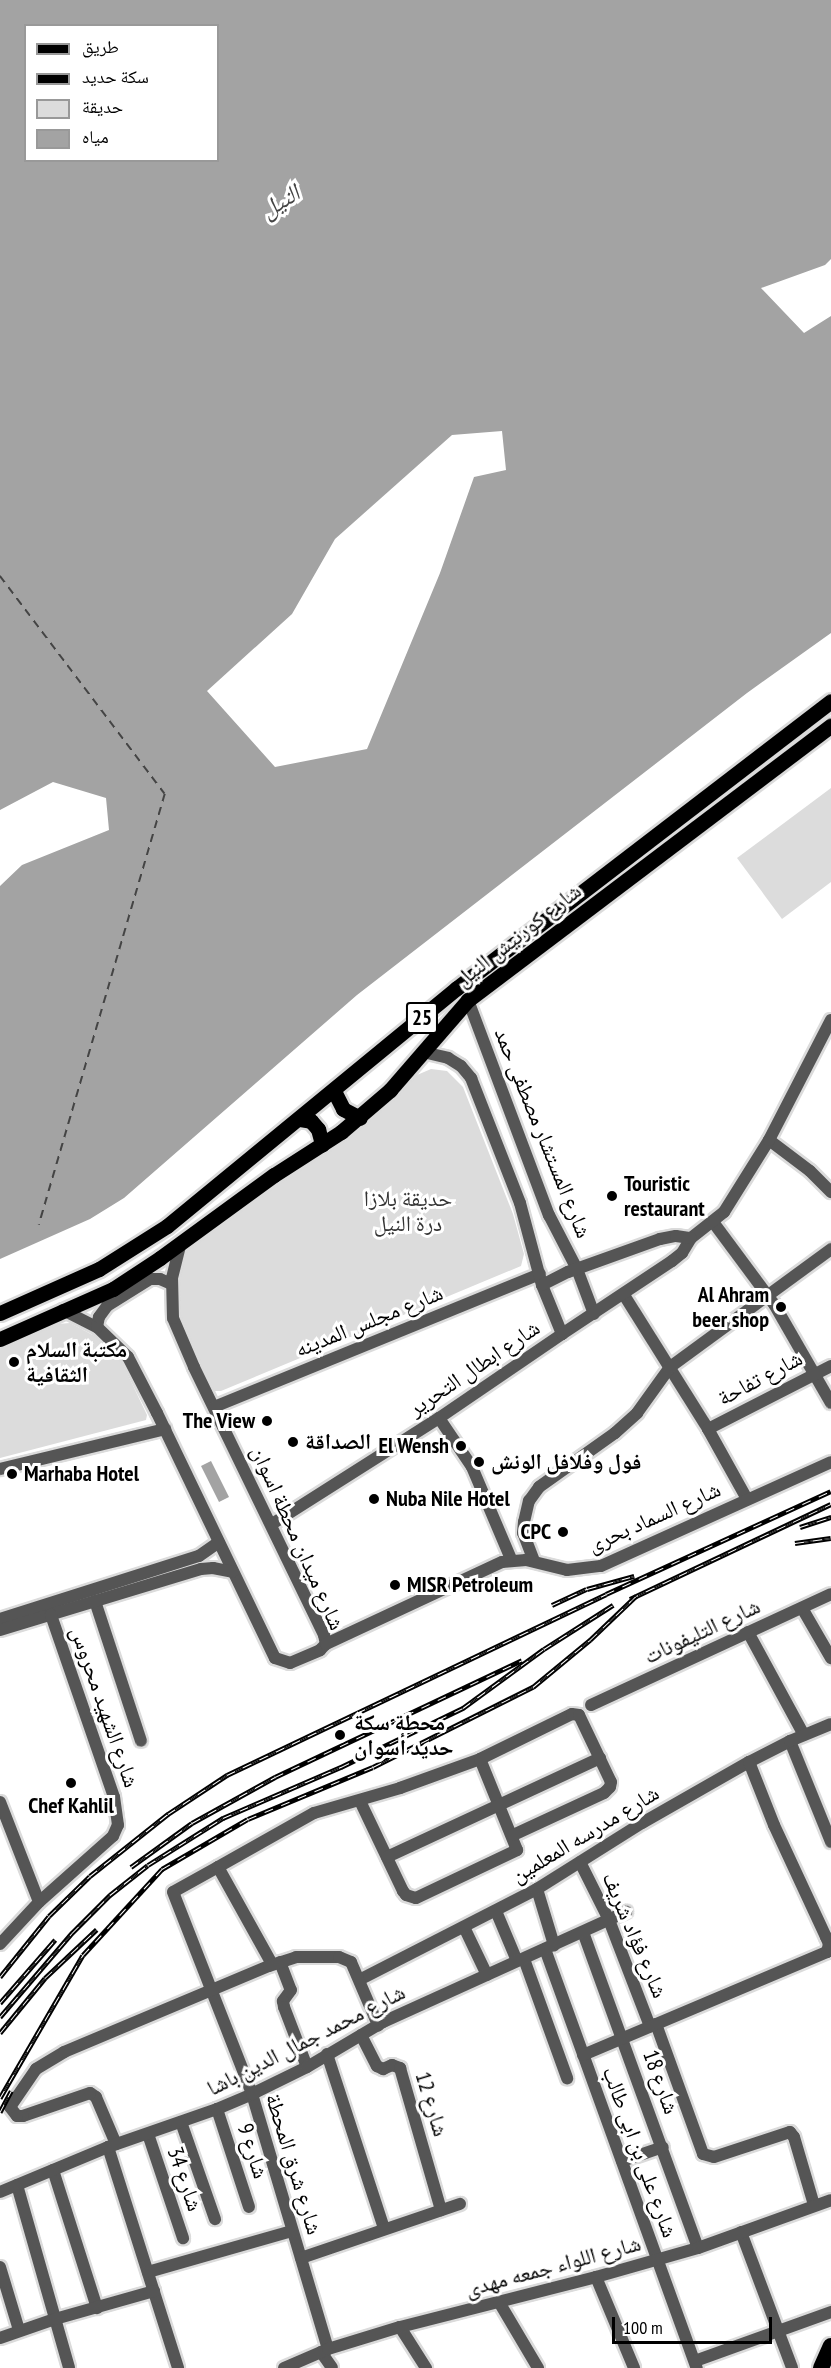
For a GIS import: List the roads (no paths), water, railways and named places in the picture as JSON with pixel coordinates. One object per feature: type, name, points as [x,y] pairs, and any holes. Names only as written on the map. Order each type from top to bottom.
[{"type":"highway","points":[[821,2368],[831,2346]]},
{"type":"main road","name":"شارع كورنيش النيل","points":[[0,1313],[78,1279],[144,1242],[300,1119],[457,988],[831,701]]},
{"type":"main road","name":"شارع كورنيش النيل","points":[[0,1339],[112,1289],[181,1243],[256,1186],[360,1118],[390,1090],[468,1000],[831,725]]},
{"type":"main road","points":[[334,1091],[343,1108],[360,1118]]},
{"type":"main road","points":[[300,1119],[310,1121],[318,1129],[322,1144]]},
{"type":"street","name":"شارع المستشار مصطفى حمد","points":[[468,1000],[545,1206],[577,1269],[594,1314]]},
{"type":"street","name":"شارع ابطال التحرير","points":[[272,1524],[439,1418],[677,1257],[691,1238],[713,1222],[734,1199],[769,1140],[831,1020]]},
{"type":"street","name":"شارع المستشار مصطفى حمد","points":[[423,1052],[448,1058],[471,1078],[520,1203],[541,1279],[562,1334]]},
{"type":"street","points":[[769,1140],[810,1171],[831,1192]]},
{"type":"street","points":[[713,1222],[767,1295],[831,1403]]},
{"type":"street","name":"شارع ابطال التحرير","points":[[541,1279],[577,1269],[668,1237],[691,1238]]},
{"type":"street","name":"شارع ميدان محطة اسوان","points":[[63,1310],[98,1327],[128,1357],[165,1429],[272,1654],[279,1662],[290,1663],[320,1650],[326,1644],[272,1524],[173,1318],[171,1284],[181,1243]]},
{"type":"street","points":[[534,1561],[523,1533],[529,1501],[539,1487],[615,1433],[637,1413],[670,1366],[831,1250]]},
{"type":"street","points":[[98,1327],[99,1317],[107,1306],[150,1279],[160,1278],[171,1284]]},
{"type":"street","name":"شارع مجلس المدينه","points":[[214,1407],[541,1279]]},
{"type":"street","points":[[624,1295],[708,1429],[747,1499]]},
{"type":"street","name":"شارع تفاحة","points":[[708,1429],[831,1366]]},
{"type":"street","points":[[439,1418],[472,1467],[511,1559]]},
{"type":"street","points":[[0,1468],[165,1429]]},
{"type":"street","name":"شارع السماد بحرى","points":[[326,1644],[511,1559],[534,1561],[567,1570],[601,1566],[831,1462]]},
{"type":"street","points":[[0,1619],[199,1556],[219,1542]]},
{"type":"street","points":[[0,1630],[207,1568],[233,1572]]},
{"type":"street","name":"شارع التليفونات","points":[[591,1705],[831,1594]]},
{"type":"street","points":[[95,1602],[141,1741]]},
{"type":"street","points":[[802,1608],[831,1658]]},
{"type":"street","name":"شارع الشهيد محروس","points":[[39,1902],[114,1836],[118,1825],[118,1813],[51,1615]]},
{"type":"street","points":[[748,1632],[804,1735]]},
{"type":"street","points":[[307,2067],[284,2007],[283,2001],[291,1990],[218,1867],[306,1817],[360,1802],[480,1759],[576,1714],[582,1719],[611,1782],[610,1787],[604,1793],[515,1841]]},
{"type":"street","name":"شارع مدرسه المعلمين","points":[[361,1979],[537,1889],[642,1823],[749,1762],[790,1741],[831,1724]]},
{"type":"street","points":[[790,1741],[829,1828],[831,1842]]},
{"type":"street","points":[[387,1857],[600,1758]]},
{"type":"street","points":[[360,1802],[403,1891],[410,1898],[420,1896],[516,1851],[515,1841],[480,1759]]},
{"type":"street","points":[[583,2055],[825,1953],[829,1948],[749,1762]]},
{"type":"street","points":[[0,1802],[39,1902],[0,1944]]},
{"type":"street","name":"شارع فؤاد شريف","points":[[580,1862],[609,1920],[703,2154],[714,2157],[790,2132],[794,2137],[814,2205]]},
{"type":"street","name":"شارع شرق المحطة","points":[[218,1867],[173,1892],[252,2094],[301,2258],[325,2351],[332,2368]]},
{"type":"street","name":"شارع على بن ابى طالب","points":[[537,1889],[550,1947],[583,2055],[696,2365]]},
{"type":"street","points":[[496,1911],[520,1960],[567,2078]]},
{"type":"street","name":"شارع محمد جمال الدين باشا","points":[[0,2192],[112,2146],[217,2109],[252,2094],[307,2067],[378,2025],[626,1912]]},
{"type":"street","points":[[464,1927],[487,1975]]},
{"type":"street","name":"شارع 18","points":[[583,1932],[698,2248]]},
{"type":"street","points":[[178,2368],[96,2097],[90,2092],[23,2116],[17,2116],[10,2108],[32,2074],[45,2062],[276,1963],[296,1958],[339,1957],[351,1962],[361,1979],[378,2025]]},
{"type":"street","name":"شارع 12","points":[[361,2035],[377,2066],[383,2068],[392,2065],[400,2068],[441,2210]]},
{"type":"street","points":[[327,2054],[384,2228]]},
{"type":"street","name":"شارع 9","points":[[217,2109],[249,2206]]},
{"type":"street","points":[[181,2122],[215,2219]]},
{"type":"street","name":"شارع 34","points":[[148,2133],[183,2238]]},
{"type":"street","points":[[621,2161],[663,2147]]},
{"type":"street","points":[[53,2170],[97,2308]]},
{"type":"street","points":[[17,2184],[69,2368]]},
{"type":"street","name":"شارع اللواء جمعه مهدى","points":[[284,2368],[325,2351],[400,2327],[596,2277],[698,2248],[831,2200]]},
{"type":"street","points":[[301,2258],[460,2204]]},
{"type":"street","points":[[148,2272],[292,2231]]},
{"type":"street","points":[[741,2232],[792,2368]]},
{"type":"street","points":[[0,2267],[19,2330]]},
{"type":"street","points":[[596,2277],[634,2368]]},
{"type":"street","points":[[0,2338],[55,2319],[154,2291]]},
{"type":"street","points":[[499,2302],[538,2368]]},
{"type":"street","points":[[696,2365],[831,2312]]},
{"type":"street","points":[[400,2327],[426,2368]]},
{"type":"water","name":"النيل","points":[[0,0],[831,0],[831,259],[825,265],[761,288],[804,333],[831,316],[831,633],[747,693],[357,995],[124,1198],[90,1219],[0,1259],[0,886],[22,865],[109,830],[106,798],[53,782],[0,810]],"holes":[[[502,431],[506,470],[474,477],[440,573],[367,749],[275,767],[207,691],[292,614],[335,539],[452,435]]]},
{"type":"water","points":[[211,1461],[229,1497],[219,1502],[201,1466]]},
{"type":"railway","points":[[0,1977],[49,1916],[90,1876],[168,1814],[227,1775],[606,1594],[831,1491]]},
{"type":"railway","points":[[630,1599],[831,1504]]},
{"type":"railway","points":[[800,1527],[831,1517]]},
{"type":"railway","points":[[795,1543],[831,1538]]},
{"type":"railway","points":[[552,1605],[587,1589],[634,1576]]},
{"type":"railway","points":[[0,2098],[83,1955],[162,1869],[248,1819],[373,1767],[533,1687],[590,1640],[636,1596]]},
{"type":"railway","points":[[0,2017],[72,1933],[110,1895],[148,1865],[223,1818],[341,1767],[463,1708],[544,1649],[613,1605]]},
{"type":"railway","points":[[131,1867],[192,1823],[275,1777],[522,1660]]},
{"type":"railway","points":[[0,2033],[45,1978],[97,1929]]},
{"type":"railway","points":[[0,2003],[55,1940]]},
{"type":"railway","points":[[0,2112],[11,2091]]},
{"type":"place","name":"Touristic restaurant","points":[[612,1196]]},
{"type":"place","name":"Al Ahram beer shop","points":[[781,1307]]},
{"type":"place","name":"مكتبة السلام الثقافية","points":[[14,1362]]},
{"type":"place","name":"The View","points":[[267,1421]]},
{"type":"place","name":"الصداقة","points":[[293,1442]]},
{"type":"place","name":"El Wensh","points":[[461,1446]]},
{"type":"place","name":"فول وفلافل الونش","points":[[479,1462]]},
{"type":"place","name":"Marhaba Hotel","points":[[12,1474]]},
{"type":"place","name":"Nuba Nile Hotel","points":[[374,1499]]},
{"type":"place","name":"CPC","points":[[563,1532]]},
{"type":"place","name":"MISR Petroleum","points":[[395,1585]]},
{"type":"place","name":"محطة سكة حديد أسوان","points":[[340,1735]]},
{"type":"place","name":"Chef Kahlil","points":[[71,1783]]},
{"type":"park label","name":"حديقة بلازا درة النيل","points":[[408,1210]]}]
